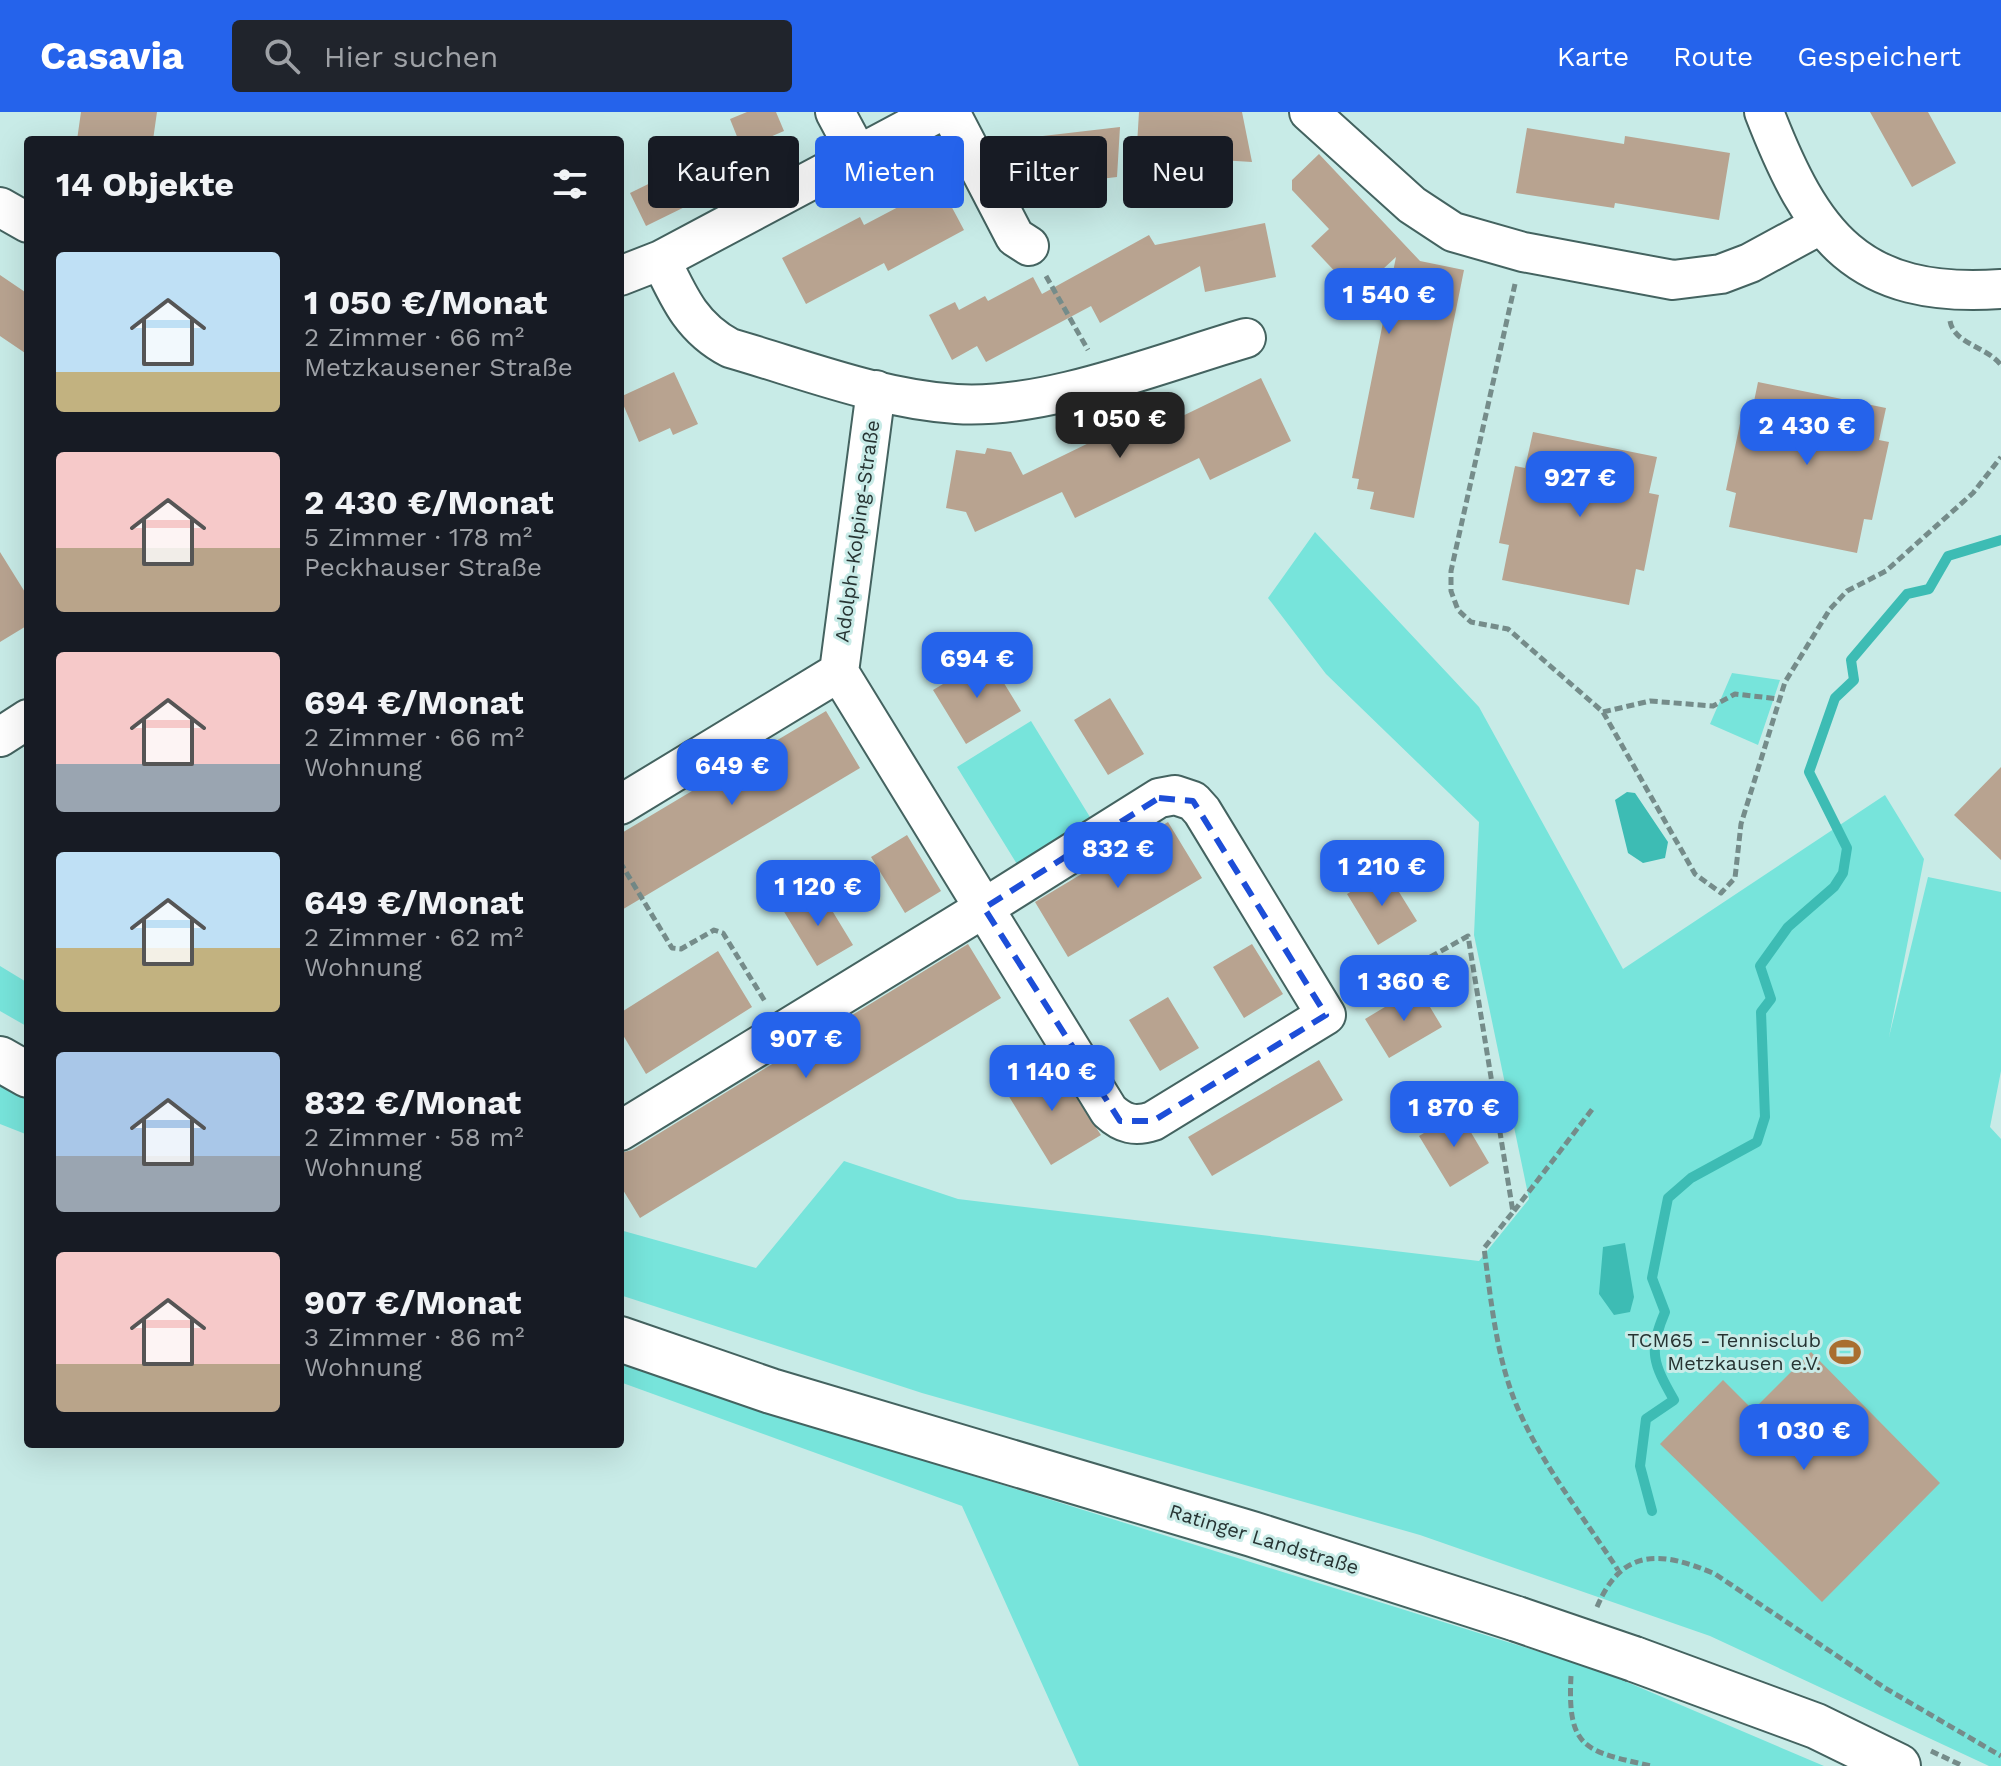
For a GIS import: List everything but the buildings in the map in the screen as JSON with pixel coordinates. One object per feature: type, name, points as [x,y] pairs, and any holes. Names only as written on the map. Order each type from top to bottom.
[{"type":"main road","points":[[0,1059],[24,1073]]},
{"type":"main road","name":"Ratinger Landstraße","points":[[624,1340],[771,1391],[1252,1534],[1517,1619],[1816,1726],[1898,1766]]},
{"type":"street","points":[[835,112],[848,136]]},
{"type":"street","points":[[894,136],[939,112]]},
{"type":"street","points":[[950,112],[1015,237],[1029,246]]},
{"type":"street","points":[[1309,112],[1412,205],[1453,232],[1523,252],[1673,280],[1721,274],[1750,263],[1820,225]]},
{"type":"street","points":[[1764,112],[1789,176],[1820,225],[1842,248],[1882,274],[1913,285],[1947,290],[2001,289]]},
{"type":"street","points":[[624,274],[661,260],[815,178]]},
{"type":"street","points":[[0,207],[24,221]]},
{"type":"street","points":[[661,260],[691,320],[710,337],[730,348],[922,400],[992,404],[1033,398],[1246,338]]},
{"type":"street","name":"Adolph-Kolping-Straße","points":[[876,390],[839,672],[1109,1111],[1120,1121],[1139,1126],[1153,1121],[1326,1015]]},
{"type":"street","name":"Adolph-Kolping-Straße","points":[[624,803],[839,672]]},
{"type":"street","points":[[0,737],[24,722]]},
{"type":"street","points":[[624,1129],[1159,798],[1175,795],[1193,801],[1326,1015]]},
{"type":"path","points":[[1029,246],[1105,379]]},
{"type":"path","points":[[1523,252],[1451,571],[1451,591],[1458,610],[1471,622],[1508,629],[1603,712],[1695,874],[1721,893],[1735,878],[1741,824],[1785,682],[1830,609],[1847,591],[1886,571],[1973,493],[2001,457]]},
{"type":"path","points":[[1947,290],[1951,327],[1964,341],[1987,350],[2001,365]]},
{"type":"path","points":[[1603,712],[1650,701],[1713,706],[1735,694],[1779,699]]},
{"type":"path","points":[[624,869],[672,948],[681,949],[714,930],[723,933],[783,1031]]},
{"type":"path","points":[[1326,1015],[1468,936],[1513,1212]]},
{"type":"path","points":[[1594,1107],[1484,1248],[1494,1321],[1507,1375],[1537,1447],[1618,1570]]},
{"type":"path","points":[[1601,1599],[1618,1570],[1639,1561],[1663,1559],[1689,1563],[1715,1574],[1885,1688],[2001,1756]]},
{"type":"path","points":[[1571,1671],[1569,1711],[1580,1740],[1598,1754],[1651,1766]]},
{"type":"highlighted area","points":[[1159,798],[1193,801],[1326,1015],[1153,1121],[1120,1121],[984,908]]},
{"type":"shaded area","points":[[1315,532],[1479,707],[1623,969],[1885,795],[1924,859],[1889,1037],[1928,877],[2001,892],[2001,1071],[1990,1127],[2001,1139],[2001,1766],[1989,1766],[1710,1636],[1420,1535],[922,1393],[624,1296],[624,1231],[756,1268],[844,1161],[958,1199],[1479,1261],[1529,1199],[1474,935],[1479,822],[1326,674],[1268,598]]},
{"type":"shaded area","points":[[1732,673],[1780,680],[1758,745],[1710,724]]},
{"type":"shaded area","points":[[1031,721],[1093,822],[1020,869],[957,767]]},
{"type":"shaded area","points":[[1627,792],[1635,793],[1668,842],[1665,858],[1643,863],[1628,853],[1615,800]]},
{"type":"shaded area","points":[[0,966],[24,981],[24,1025],[0,1011]]},
{"type":"shaded area","points":[[0,1080],[24,1093],[24,1133],[0,1124]]},
{"type":"shaded area","points":[[1625,1243],[1634,1297],[1630,1312],[1614,1315],[1599,1294],[1603,1247]]},
{"type":"shaded area","points":[[624,1362],[723,1398],[1601,1671],[1824,1766],[1079,1766],[962,1506],[624,1383]]},
{"type":"waterway","points":[[1652,1511],[1640,1466],[1646,1419],[1674,1400],[1655,1357],[1656,1337],[1665,1312],[1652,1278],[1668,1198],[1691,1178],[1757,1142],[1765,1117],[1761,1012],[1771,999],[1760,966],[1788,927],[1834,887],[1843,873],[1847,848],[1809,772],[1835,698],[1854,680],[1851,660],[1907,594],[1929,589],[1948,556],[2001,540]]},
{"type":"place","name":"TCM65 - Tennisclub Metzkausen e.V.","points":[[1845,1352]]}]
